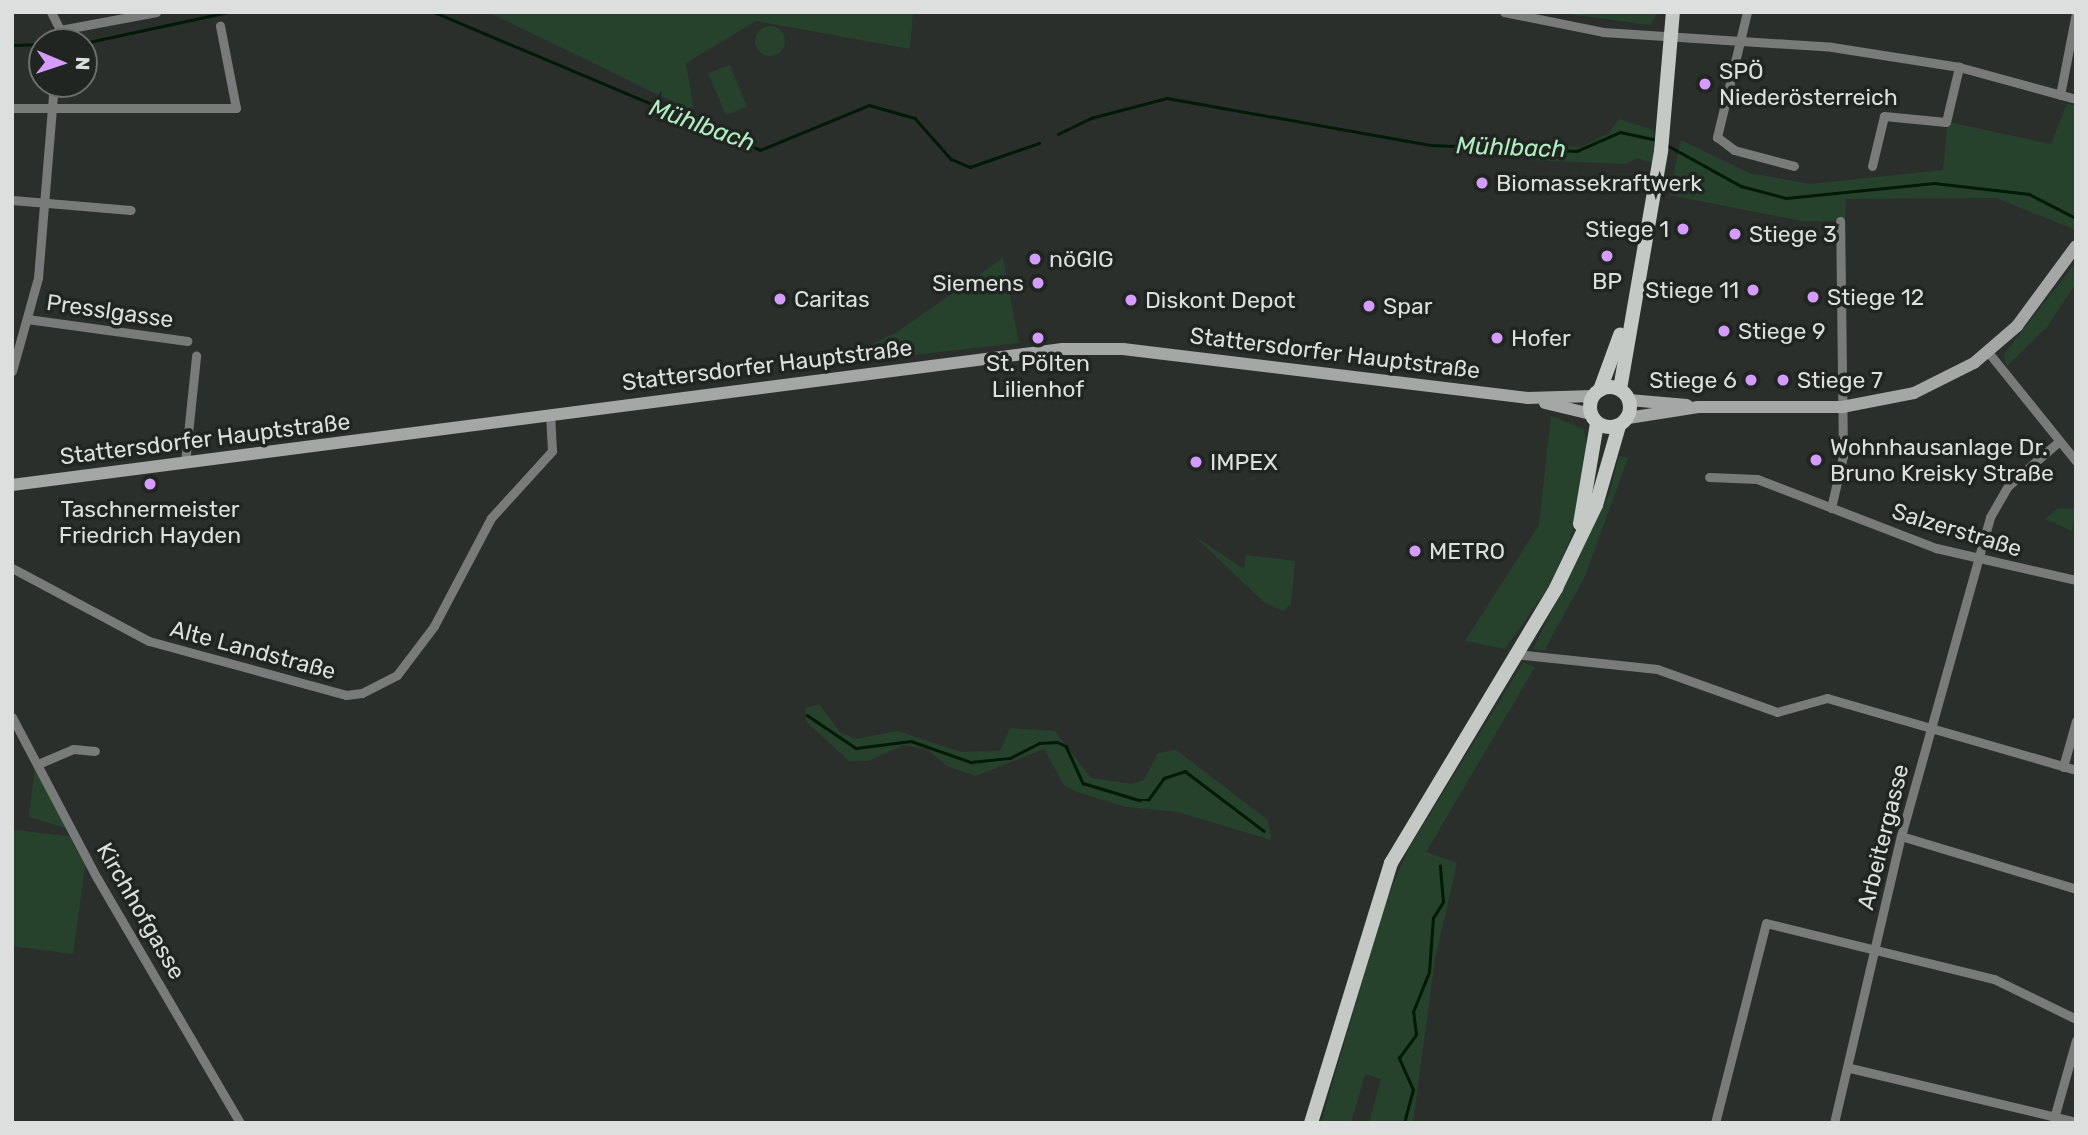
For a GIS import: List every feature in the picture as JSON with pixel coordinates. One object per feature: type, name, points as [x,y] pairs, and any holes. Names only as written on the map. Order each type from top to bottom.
[{"type":"main road","points":[[1311,1123],[1391,863],[1574,550],[1623,422],[1631,300],[1661,151],[1673,12]]},
{"type":"main road","points":[[1597,393],[1698,407],[1842,407],[1914,393],[1988,352],[2017,326],[2076,246]]},
{"type":"main road","points":[[1584,525],[1597,393],[1631,300]]},
{"type":"main road","name":"Stattersdorfer Hauptstraße","points":[[12,485],[1062,349],[1123,349],[1528,398],[1594,418]]},
{"type":"main road","name":"Stattersdorfer Hauptstraße","points":[[1528,398],[1597,393]]},
{"type":"main road","points":[[1594,418],[1623,422],[1698,407]]},
{"type":"street","points":[[51,12],[60,30],[156,12]]},
{"type":"street","points":[[1504,12],[1671,39],[1739,41],[1959,67],[2076,99]]},
{"type":"street","points":[[1747,12],[1717,137],[1734,150],[1794,166]]},
{"type":"street","points":[[2060,95],[2076,13]]},
{"type":"street","points":[[12,108],[236,108],[220,26]]},
{"type":"street","points":[[1872,166],[1884,116],[1946,122],[1959,67]]},
{"type":"street","points":[[12,371],[27,319],[46,203],[54,98]]},
{"type":"street","points":[[12,200],[131,210]]},
{"type":"street","points":[[1831,508],[1843,456],[1840,221]]},
{"type":"street","name":"Presslgasse","points":[[27,319],[187,341]]},
{"type":"street","points":[[1988,352],[2076,461]]},
{"type":"street","points":[[185,463],[196,356]]},
{"type":"street","name":"Alte Landstraße","points":[[12,569],[149,641],[346,695],[362,693],[397,675],[434,626],[491,517],[552,451],[550,414]]},
{"type":"street","name":"Arbeitergasse","points":[[1834,1123],[1850,1068],[1901,836],[1930,728],[2000,498],[2058,442]]},
{"type":"street","name":"Salzerstraße","points":[[1709,477],[1758,478],[1831,508],[1979,562],[2076,580]]},
{"type":"street","points":[[1515,654],[1632,664],[1718,687],[1777,712],[1827,698],[2076,771]]},
{"type":"street","name":"Kirchhofgasse","points":[[12,717],[240,1123]]},
{"type":"street","points":[[2063,767],[2076,721]]},
{"type":"street","points":[[38,764],[67,750],[95,751]]},
{"type":"street","points":[[1901,836],[2076,888]]},
{"type":"street","points":[[1715,1123],[1760,928],[1769,923],[1994,979],[2076,1019]]},
{"type":"street","points":[[2054,1118],[2076,1040]]},
{"type":"street","points":[[1850,1068],[2076,1122]]},
{"type":"green space","points":[[488,12],[913,12],[910,49],[756,21],[686,63],[694,112]]},
{"type":"green space","points":[[1553,12],[1658,12],[1651,25]]},
{"type":"green space","points":[[770,26],[781,30],[785,41],[781,52],[770,56],[759,52],[755,41],[759,30]]},
{"type":"green space","points":[[730,65],[747,107],[726,115],[708,73]]},
{"type":"green space","points":[[2067,104],[2076,106],[2076,230],[1996,198],[1846,199],[1845,221],[1802,221],[1669,195],[1681,140],[1749,173],[1810,184],[1943,170],[1948,122],[2051,144]]},
{"type":"green space","points":[[1619,119],[1653,130],[1654,164],[1637,158],[1625,164],[1528,160],[1528,144],[1581,147],[1608,134]]},
{"type":"green space","points":[[1003,258],[1019,343],[851,362],[848,356],[897,332]]},
{"type":"green space","points":[[2076,262],[2076,283],[2047,327],[2006,367],[2004,354]]},
{"type":"green space","points":[[1551,416],[1584,429],[1590,462],[1570,540],[1547,589],[1505,649],[1465,641],[1539,525]]},
{"type":"green space","points":[[1619,456],[1628,458],[1585,576],[1544,651],[1533,649],[1609,495]]},
{"type":"green space","points":[[2076,508],[2072,531],[2045,519],[2057,509]]},
{"type":"green space","points":[[1193,535],[1244,569],[1246,555],[1295,561],[1291,604],[1283,611],[1264,602]]},
{"type":"green space","points":[[1523,663],[1535,667],[1426,852],[1457,863],[1435,959],[1413,1123],[1369,1123],[1381,1079],[1365,1074],[1351,1123],[1321,1123],[1386,900],[1409,848]]},
{"type":"green space","points":[[819,704],[840,732],[856,739],[897,731],[961,752],[1000,751],[1010,728],[1055,731],[1091,778],[1132,784],[1144,780],[1158,753],[1176,750],[1268,820],[1271,840],[1178,812],[1126,807],[1077,792],[1064,785],[1044,749],[976,776],[947,766],[927,749],[903,745],[869,761],[849,761],[806,721],[806,708]]},
{"type":"green space","points":[[35,765],[69,829],[29,817]]},
{"type":"green space","points":[[14,830],[69,836],[85,866],[73,954],[12,946]]},
{"type":"waterway","name":"Mühlbach","points":[[98,40],[228,12]]},
{"type":"waterway","name":"Mühlbach","points":[[434,12],[760,150],[869,105],[915,118],[951,159],[970,167],[1039,143]]},
{"type":"waterway","name":"Mühlbach","points":[[12,45],[28,44]]},
{"type":"waterway","name":"Mühlbach","points":[[1058,134],[1091,118],[1167,98],[1430,145],[1577,151],[1620,132],[1658,140]]},
{"type":"waterway","name":"Mühlbach","points":[[1667,145],[1741,186],[1786,198],[1934,183],[2029,194],[2076,218]]},
{"type":"waterway","points":[[807,715],[856,748],[911,741],[971,762],[1010,758],[1039,743],[1057,742],[1066,746],[1083,783],[1139,800],[1148,800],[1164,778],[1185,771],[1264,831]]},
{"type":"waterway","points":[[1404,1123],[1413,1090],[1399,1058],[1416,1035],[1413,1012],[1429,972],[1433,918],[1443,902],[1440,866]]},
{"type":"place","name":"SPÖ Niederösterreich","points":[[1705,84]]},
{"type":"place","name":"Biomassekraftwerk","points":[[1482,183]]},
{"type":"place","name":"Stiege 1","points":[[1683,229]]},
{"type":"place","name":"Stiege 3","points":[[1735,234]]},
{"type":"place","name":"BP","points":[[1607,256]]},
{"type":"place","name":"nöGIG","points":[[1035,259]]},
{"type":"place","name":"Siemens","points":[[1038,283]]},
{"type":"place","name":"Stiege 11","points":[[1753,290]]},
{"type":"place","name":"Stiege 12","points":[[1813,297]]},
{"type":"place","name":"Caritas","points":[[780,299]]},
{"type":"place","name":"Diskont Depot","points":[[1131,300]]},
{"type":"place","name":"Spar","points":[[1369,306]]},
{"type":"place","name":"Stiege 9","points":[[1724,331]]},
{"type":"place","name":"St. Pölten Lilienhof","points":[[1038,338]]},
{"type":"place","name":"Hofer","points":[[1497,338]]},
{"type":"place","name":"Stiege 6","points":[[1751,380]]},
{"type":"place","name":"Stiege 7","points":[[1783,380]]},
{"type":"place","name":"Wohnhausanlage Dr. Bruno Kreisky Straße","points":[[1816,460]]},
{"type":"place","name":"IMPEX","points":[[1196,462]]},
{"type":"place","name":"Taschnermeister Friedrich Hayden","points":[[150,484]]},
{"type":"place","name":"METRO","points":[[1415,551]]}]
